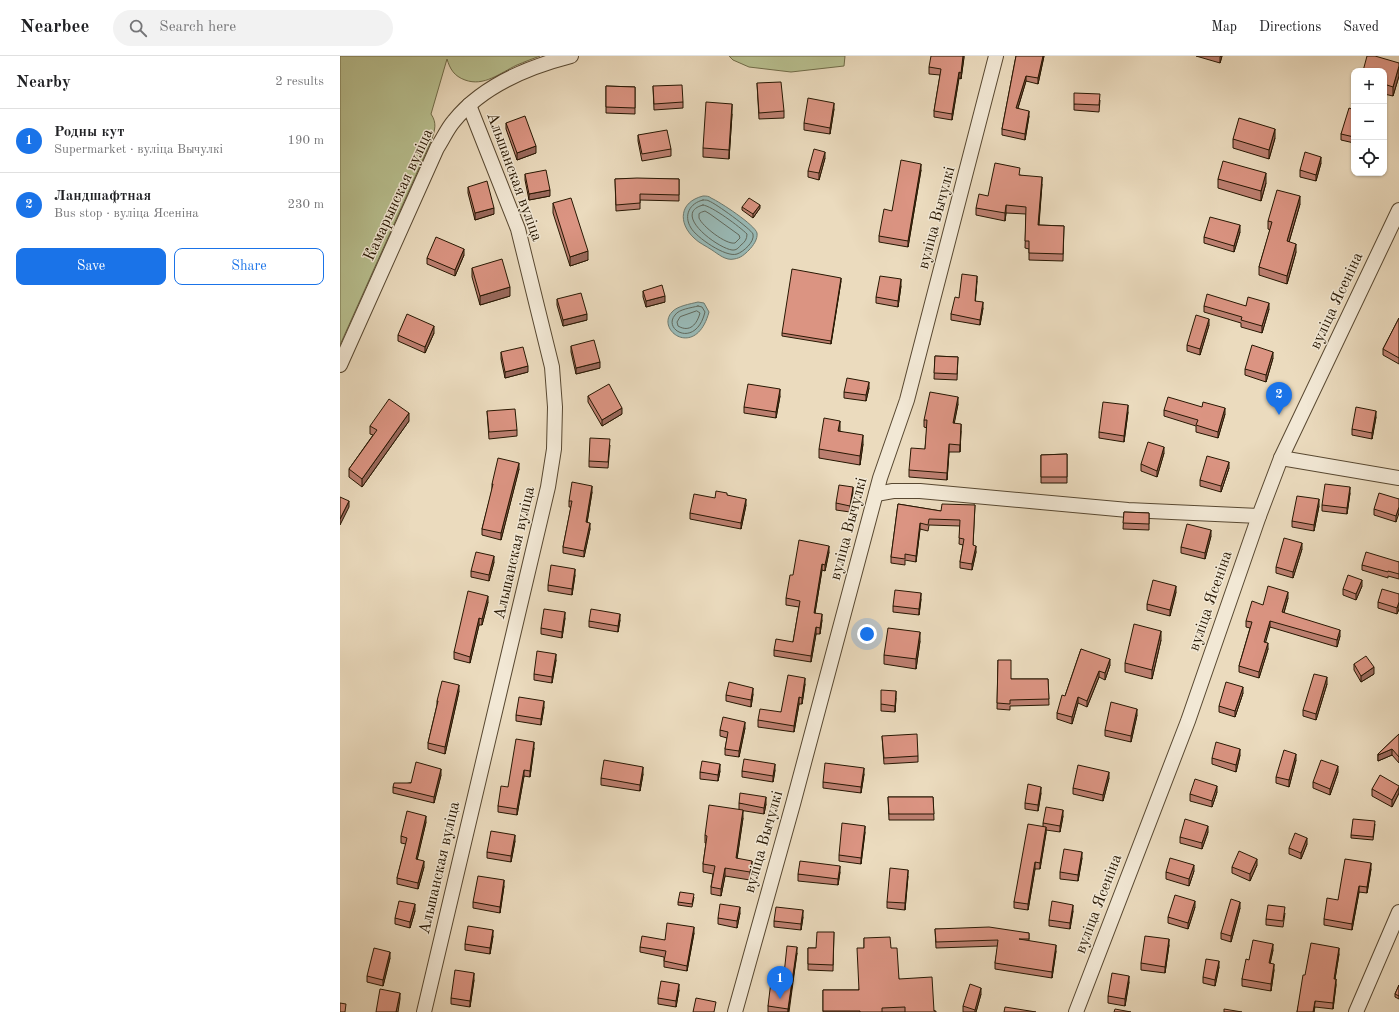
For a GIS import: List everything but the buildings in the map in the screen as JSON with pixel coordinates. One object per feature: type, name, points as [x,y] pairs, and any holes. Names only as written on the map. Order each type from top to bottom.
[{"type":"street","name":"Камарынская вуліца","points":[[340,365],[437,148],[453,122],[469,105],[494,87],[520,73],[548,62],[571,56]]},
{"type":"street","name":"вуліца Вычулкі","points":[[735,1012],[793,804],[880,478],[907,400],[996,56]]},
{"type":"street","name":"Альшанская вуліца","points":[[424,1012],[548,487],[554,449],[555,407],[552,367],[522,243],[518,229],[469,105]]},
{"type":"street","name":"вуліца Ясеніна","points":[[1076,1012],[1188,721],[1259,516],[1281,458],[1398,212]]},
{"type":"street","points":[[1281,458],[1399,478]]},
{"type":"street","points":[[876,494],[893,491],[920,491],[1128,510],[1259,516]]},
{"type":"street","points":[[1356,1012],[1399,912]]},
{"type":"green space","points":[[340,56],[540,56],[517,65],[492,78],[479,82],[465,80],[455,74],[447,59],[431,114],[435,126],[432,139],[340,345]]},
{"type":"green space","points":[[729,56],[845,56],[844,66],[791,72],[749,67],[733,60]]},
{"type":"water","points":[[703,196],[709,197],[722,204],[744,219],[755,229],[757,233],[756,240],[743,256],[731,259],[719,255],[694,238],[685,226],[683,220],[685,208],[695,199]]},
{"type":"water","points":[[698,302],[704,303],[709,312],[703,327],[695,335],[687,338],[679,337],[673,333],[669,326],[668,319],[672,312],[680,307]]},
{"type":"place","name":"Ландшафтная","points":[[1279,415]]},
{"type":"place","name":"Родны кут","points":[[780,999]]}]
